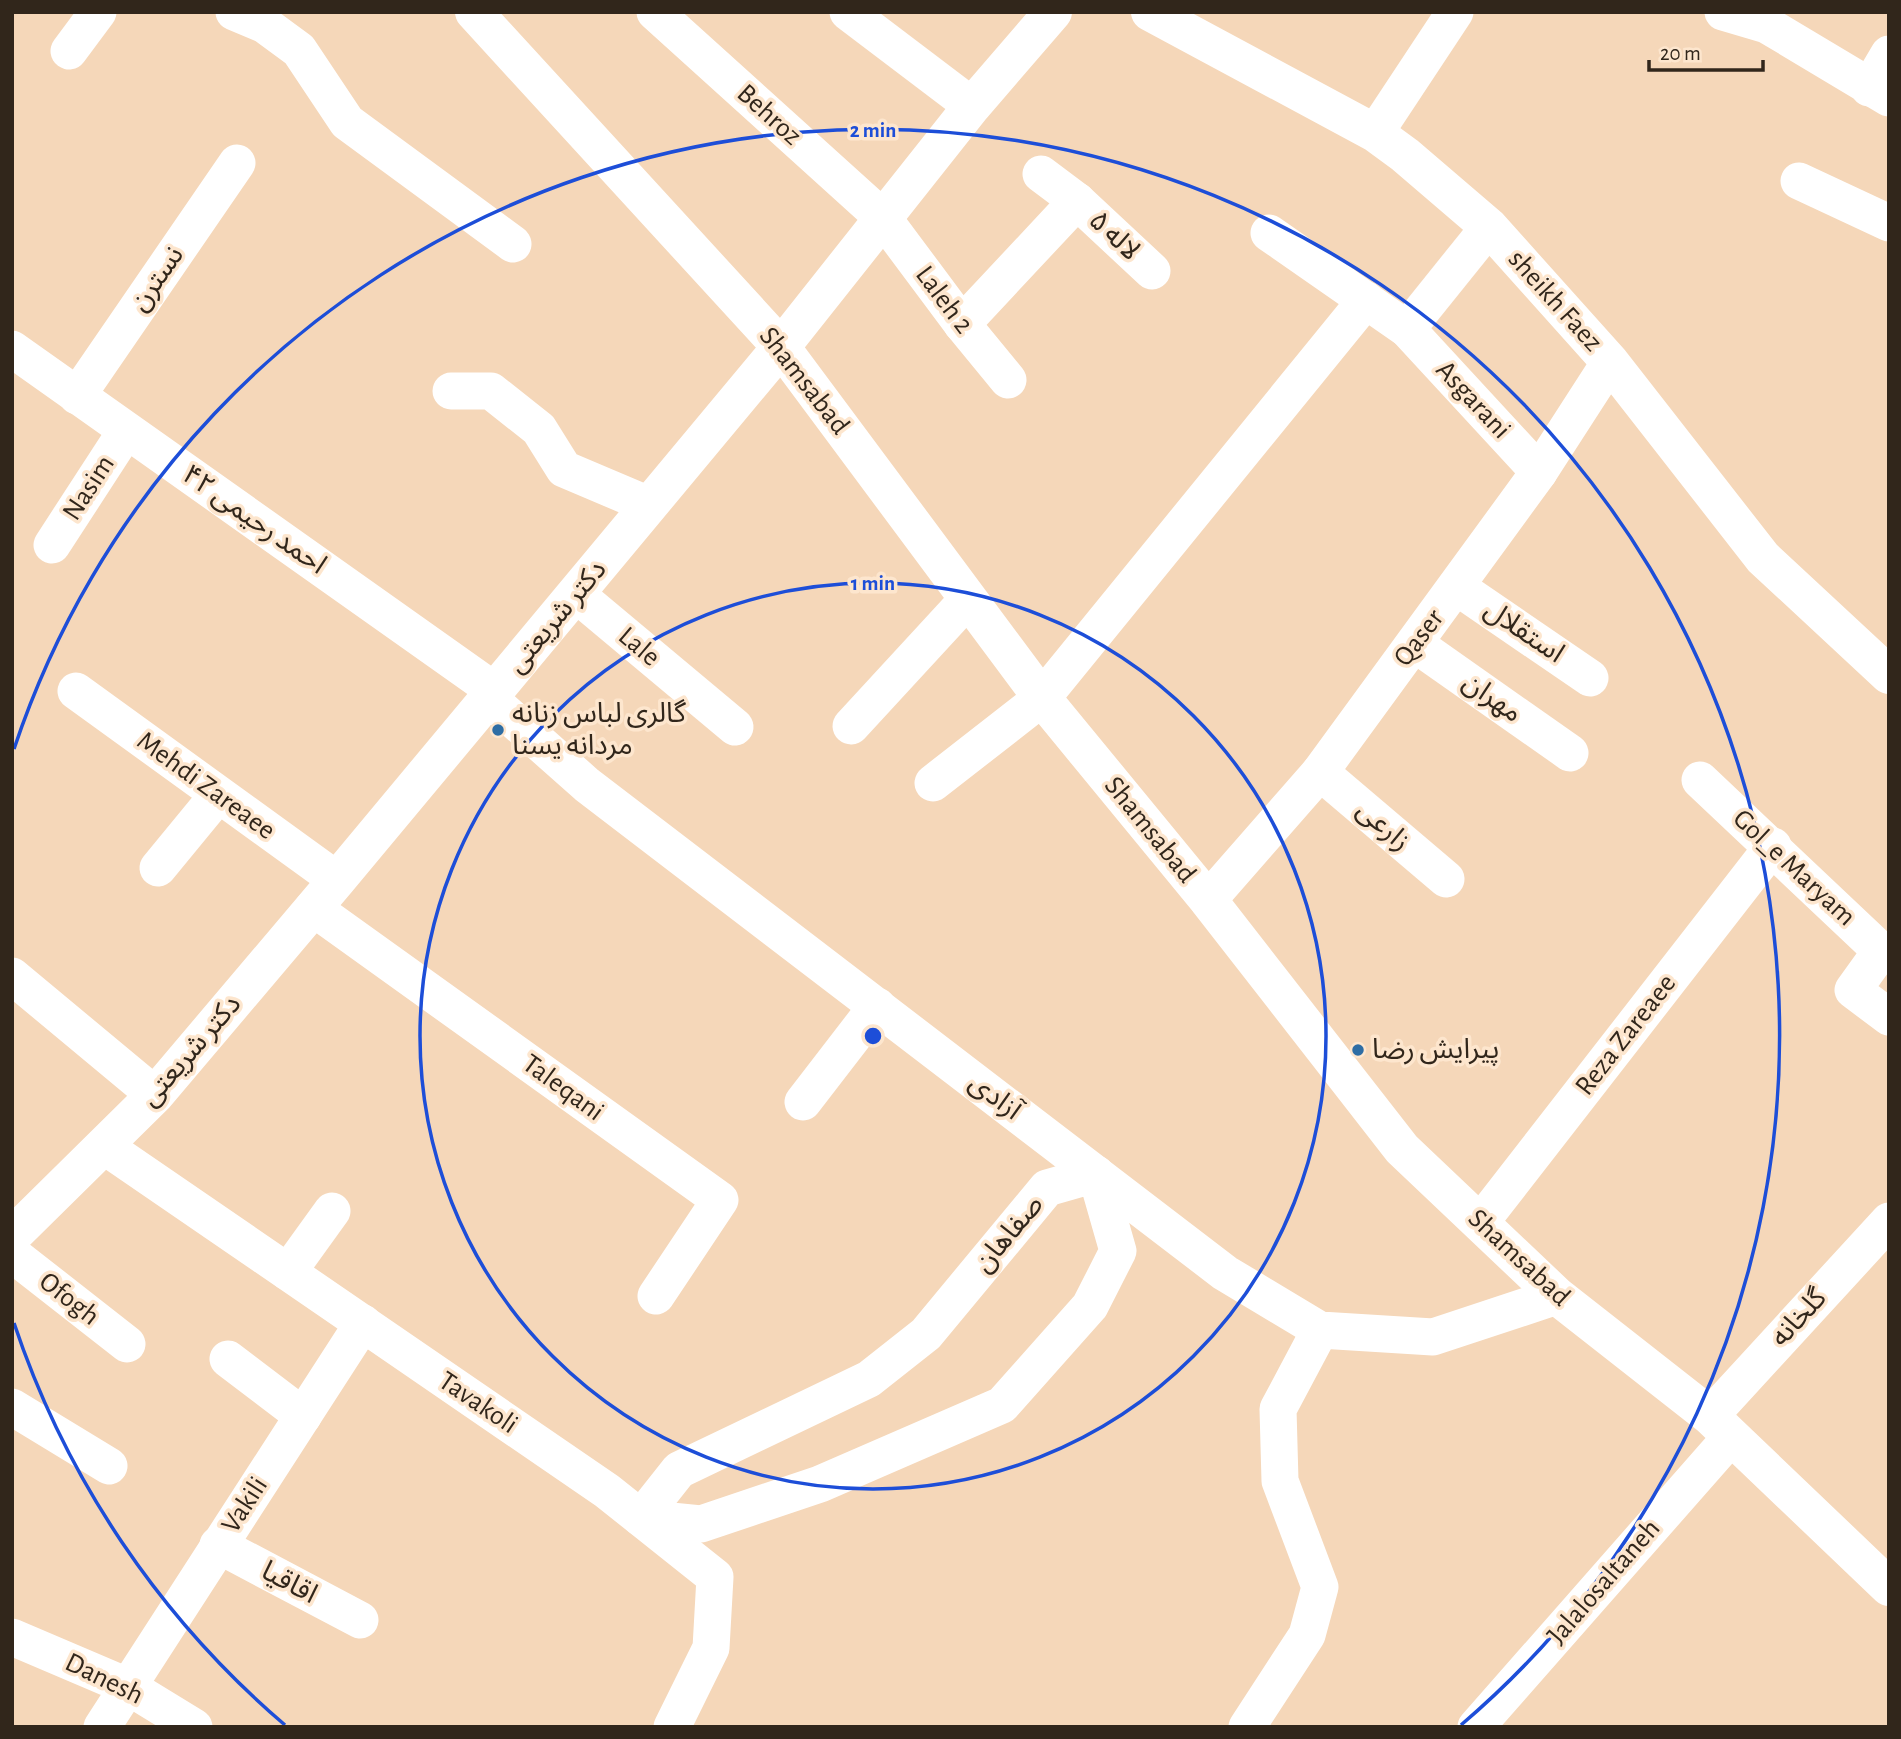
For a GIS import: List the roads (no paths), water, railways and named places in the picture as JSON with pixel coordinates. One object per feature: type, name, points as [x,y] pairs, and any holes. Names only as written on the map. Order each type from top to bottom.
[{"type":"street","points":[[69,51],[98,12]]},
{"type":"street","points":[[234,12],[265,25],[299,50],[347,122],[513,244]]},
{"type":"street","name":"Shamsabad","points":[[474,12],[781,346],[1042,698],[1208,900],[1402,1149],[1557,1296],[1721,1426],[1889,1587]]},
{"type":"street","name":"Behroz","points":[[655,12],[883,218]]},
{"type":"street","points":[[848,12],[972,106]]},
{"type":"street","name":"دکتر شریعتی","points":[[12,1236],[155,1095],[576,594],[781,346],[972,106],[1054,12]]},
{"type":"street","name":"sheikh Faez","points":[[1150,12],[1375,134],[1405,155],[1489,228],[1610,362],[1763,558],[1889,675]]},
{"type":"street","points":[[1375,134],[1455,12]]},
{"type":"street","points":[[1723,12],[1767,25],[1879,93],[1889,54]]},
{"type":"street","name":"نسترن","points":[[77,396],[237,163]]},
{"type":"street","name":"لاله ۵","points":[[1041,174],[1077,201],[1152,271]]},
{"type":"street","points":[[1799,181],[1889,223]]},
{"type":"street","points":[[962,324],[1077,201]]},
{"type":"street","name":"Laleh 2","points":[[883,218],[1007,380]]},
{"type":"street","points":[[1407,329],[1489,228]]},
{"type":"street","name":"Asgarani","points":[[1269,233],[1407,329],[1539,472]]},
{"type":"street","points":[[933,783],[1042,698],[1366,300]]},
{"type":"street","name":"۴۲ احمد رحیمی","points":[[12,349],[492,694]]},
{"type":"street","name":"Qaser","points":[[1208,900],[1320,772],[1539,472],[1610,362]]},
{"type":"street","points":[[451,391],[491,391],[539,429],[564,469],[649,505]]},
{"type":"street","name":"Nasim","points":[[52,545],[126,431]]},
{"type":"street","name":"استقلال","points":[[1457,587],[1590,678]]},
{"type":"street","name":"Lale","points":[[576,594],[735,727]]},
{"type":"street","points":[[851,726],[968,598]]},
{"type":"street","name":"مهران","points":[[1415,644],[1570,753]]},
{"type":"street","name":"Mehdi Zareaee","points":[[76,691],[218,795],[325,894]]},
{"type":"street","name":"آزادی","points":[[492,694],[587,785],[1225,1273],[1320,1330],[1433,1337],[1557,1296]]},
{"type":"street","name":"زارعی","points":[[1320,772],[1446,880]]},
{"type":"street","name":"Gol_e Maryam","points":[[1700,780],[1773,846],[1881,951],[1853,990],[1889,1017]]},
{"type":"street","points":[[158,868],[218,795]]},
{"type":"street","name":"Reza Zareaee","points":[[1480,1223],[1773,846]]},
{"type":"street","name":"Taleqani","points":[[325,894],[720,1200],[656,1296]]},
{"type":"street","points":[[12,976],[155,1095]]},
{"type":"street","points":[[803,1102],[877,1006]]},
{"type":"street","name":"Tavakoli","points":[[104,1146],[607,1491],[715,1577],[711,1648],[672,1727]]},
{"type":"street","points":[[641,1518],[701,1524],[820,1484],[1002,1405],[1090,1306],[1118,1251],[1096,1174]]},
{"type":"street","name":"صفاهان","points":[[641,1518],[679,1470],[869,1379],[926,1334],[1047,1188],[1096,1174]]},
{"type":"street","points":[[288,1272],[332,1211]]},
{"type":"street","name":"گلخانه","points":[[1721,1426],[1889,1221]]},
{"type":"street","name":"Ofogh","points":[[12,1254],[127,1344]]},
{"type":"street","name":"Vakili","points":[[102,1727],[363,1324]]},
{"type":"street","points":[[1248,1727],[1307,1635],[1320,1587],[1280,1481],[1278,1409],[1320,1330]]},
{"type":"street","points":[[228,1359],[303,1416]]},
{"type":"street","points":[[12,1407],[109,1466]]},
{"type":"street","name":"Jalalosaltaneh","points":[[1476,1727],[1721,1426]]},
{"type":"street","name":"اقاقیا","points":[[218,1545],[360,1620]]},
{"type":"street","name":"Danesh","points":[[12,1637],[127,1686],[194,1727]]},
{"type":"place","name":"گالری لباس زنانه مردانه یسنا","points":[[498,730]]},
{"type":"place","name":"پیرایش رضا","points":[[1358,1050]]}]
